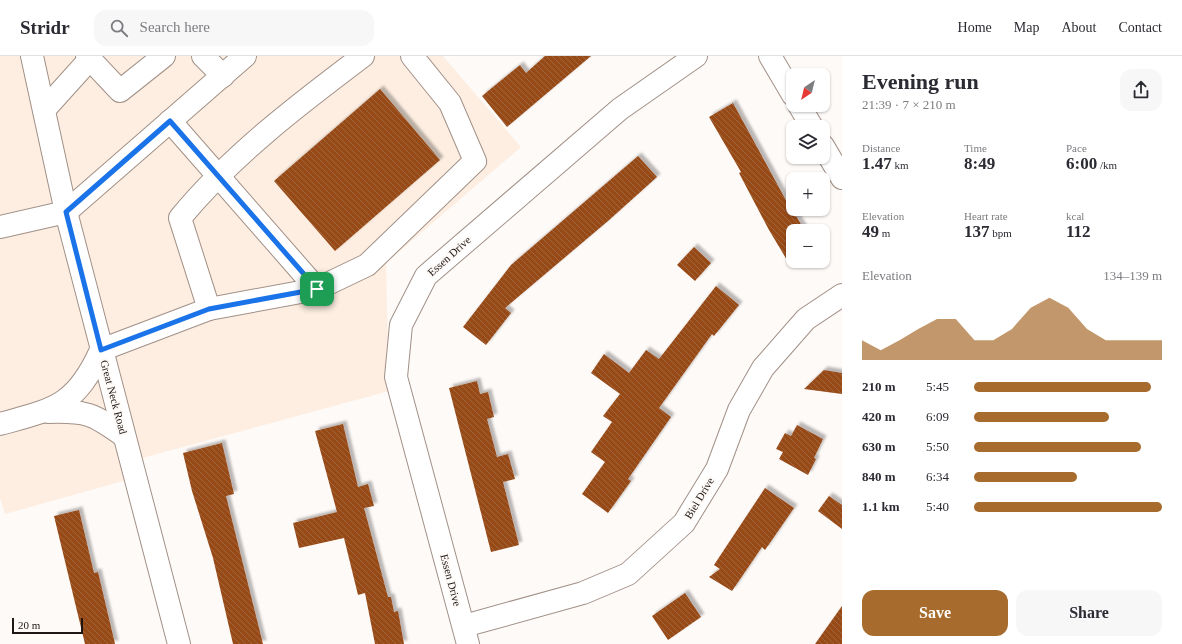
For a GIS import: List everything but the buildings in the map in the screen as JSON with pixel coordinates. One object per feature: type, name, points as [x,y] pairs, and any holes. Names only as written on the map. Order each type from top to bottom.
[{"type":"street","name":"Great Neck Road","points":[[32,56],[66,212],[179,644]]},
{"type":"street","points":[[44,110],[89,58],[120,91],[164,56]]},
{"type":"street","points":[[203,56],[222,76]]},
{"type":"street","points":[[0,227],[66,212],[245,56]]},
{"type":"street","points":[[209,309],[180,218],[197,197],[238,157],[316,92],[363,56]]},
{"type":"street","points":[[0,424],[42,412],[64,402],[74,395],[91,372],[101,350],[209,309],[317,289],[367,265],[475,161],[450,103],[412,56]]},
{"type":"street","name":"Essen Drive","points":[[466,635],[396,377],[401,324],[426,276],[620,109],[696,56]]},
{"type":"street","points":[[770,56],[786,83]]},
{"type":"street","points":[[170,121],[317,289]]},
{"type":"street","points":[[830,158],[842,178]]},
{"type":"street","name":"Biel Drive","points":[[466,635],[583,593],[628,574],[684,523],[717,469],[739,410],[763,368],[806,319],[842,295]]},
{"type":"street","points":[[42,412],[78,411],[90,414],[124,436]]},
{"type":"shaded area","points":[[0,56],[443,56],[521,147],[386,263],[389,391],[124,463],[127,480],[5,514],[0,498]]},
{"type":"route","points":[[170,121],[317,289],[209,309],[101,350],[66,212],[170,121]]}]
